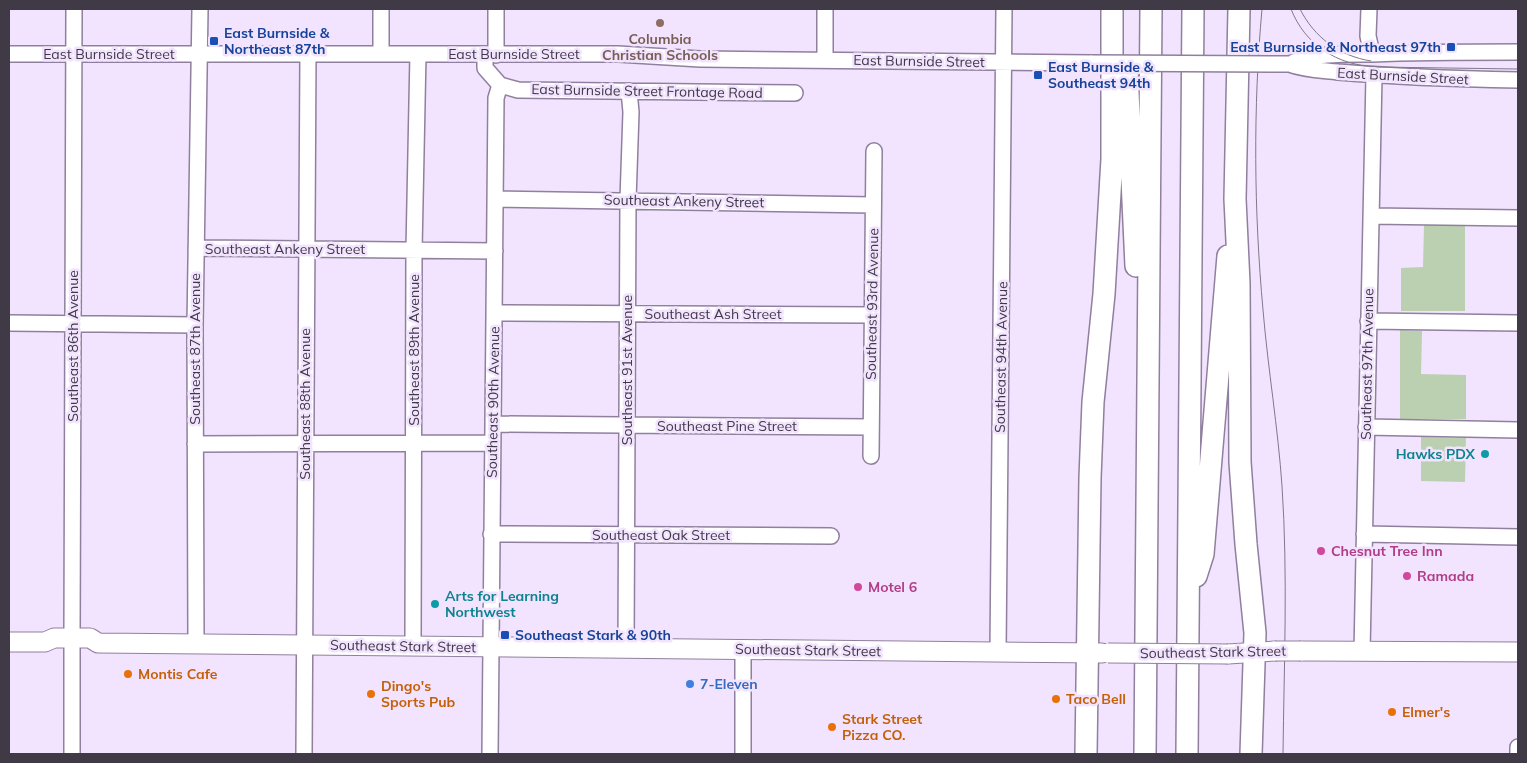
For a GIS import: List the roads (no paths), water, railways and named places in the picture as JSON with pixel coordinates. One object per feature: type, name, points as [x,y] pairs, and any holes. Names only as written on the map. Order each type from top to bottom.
[{"type":"highway","points":[[1086,754],[1086,653],[1094,402],[1105,285],[1112,160],[1112,9]]},
{"type":"highway","points":[[1123,9],[1134,258],[1147,310]]},
{"type":"highway","points":[[1145,754],[1147,310],[1151,9]]},
{"type":"highway","points":[[1187,754],[1193,9]]},
{"type":"highway","points":[[1239,9],[1235,199],[1239,283],[1240,462],[1255,634],[1251,754]]},
{"type":"highway","points":[[1188,600],[1203,554],[1224,283],[1235,199]]},
{"type":"main road","name":"Southeast Stark Street","points":[[9,642],[45,642],[54,647],[72,642],[90,647],[98,643],[1228,654],[1275,652],[1518,652]]},
{"type":"street","name":"Southeast 86th Avenue","points":[[72,754],[74,9]]},
{"type":"street","name":"Southeast 87th Avenue","points":[[196,644],[196,248],[200,9]]},
{"type":"street","points":[[381,9],[381,54]]},
{"type":"street","points":[[496,9],[491,55],[485,68],[500,85]]},
{"type":"street","points":[[825,9],[825,60]]},
{"type":"street","name":"Southeast 94th Avenue","points":[[998,652],[1004,9]]},
{"type":"street","points":[[1369,9],[1368,36],[1372,54]]},
{"type":"street","name":"East Burnside Street","points":[[1289,64],[1302,58],[1372,54],[1518,52]]},
{"type":"street","name":"Southeast 88th Avenue","points":[[304,754],[308,53]]},
{"type":"street","name":"East Burnside Street","points":[[9,54],[618,54],[700,59],[1289,64],[1306,70],[1425,80],[1518,80]]},
{"type":"street","name":"Southeast 89th Avenue","points":[[413,646],[414,250],[418,54]]},
{"type":"street","name":"Southeast 97th Avenue","points":[[1362,652],[1374,76]]},
{"type":"street","name":"East Burnside Street Frontage Road","points":[[500,85],[518,90],[795,93]]},
{"type":"street","name":"Southeast 90th Avenue","points":[[490,754],[496,98],[500,85]]},
{"type":"street","name":"Southeast 91st Avenue","points":[[626,648],[628,200],[631,112],[629,91]]},
{"type":"street","name":"Southeast 93rd Avenue","points":[[871,456],[874,151]]},
{"type":"street","name":"Southeast Ankeny Street","points":[[495,199],[873,204]]},
{"type":"street","points":[[1370,216],[1518,218]]},
{"type":"street","name":"Southeast Ankeny Street","points":[[196,248],[495,251]]},
{"type":"street","name":"Southeast Ash Street","points":[[494,313],[872,315]]},
{"type":"street","points":[[1368,321],[1518,323]]},
{"type":"street","points":[[9,323],[196,324]]},
{"type":"street","name":"Southeast Pine Street","points":[[493,424],[871,427]]},
{"type":"street","points":[[1366,427],[1518,430]]},
{"type":"street","points":[[195,444],[415,445],[492,443]]},
{"type":"street","name":"Southeast Oak Street","points":[[491,534],[831,536]]},
{"type":"street","points":[[1364,534],[1518,537]]},
{"type":"street","points":[[743,649],[743,754]]},
{"type":"street","points":[[1518,747],[1518,754]]},
{"type":"tram line","points":[[1262,9],[1257,84],[1256,197],[1263,310],[1276,420],[1284,519],[1283,754]]},
{"type":"tram line","points":[[1291,9],[1297,22],[1314,43],[1324,51],[1348,62],[1376,67],[1518,69]]},
{"type":"tram line","points":[[1300,9],[1312,28],[1329,44],[1348,55],[1371,61]]},
{"type":"place","name":"Columbia Christian Schools","points":[[660,23]]},
{"type":"place","name":"East Burnside & Northeast 87th","points":[[214,41]]},
{"type":"place","name":"East Burnside & Northeast 97th","points":[[1451,47]]},
{"type":"place","name":"East Burnside & Southeast 94th","points":[[1038,75]]},
{"type":"place","name":"Hawks PDX","points":[[1485,454]]},
{"type":"place","name":"Chesnut Tree Inn","points":[[1321,551]]},
{"type":"place","name":"Ramada","points":[[1407,576]]},
{"type":"place","name":"Motel 6","points":[[858,587]]},
{"type":"place","name":"Arts for Learning Northwest","points":[[435,604]]},
{"type":"place","name":"Southeast Stark & 90th","points":[[505,635]]},
{"type":"place","name":"Montis Cafe","points":[[128,674]]},
{"type":"place","name":"7-Eleven","points":[[690,684]]},
{"type":"place","name":"Dingo's Sports Pub","points":[[371,694]]},
{"type":"place","name":"Taco Bell","points":[[1056,699]]},
{"type":"place","name":"Elmer's","points":[[1392,712]]},
{"type":"place","name":"Stark Street Pizza CO.","points":[[832,727]]}]
